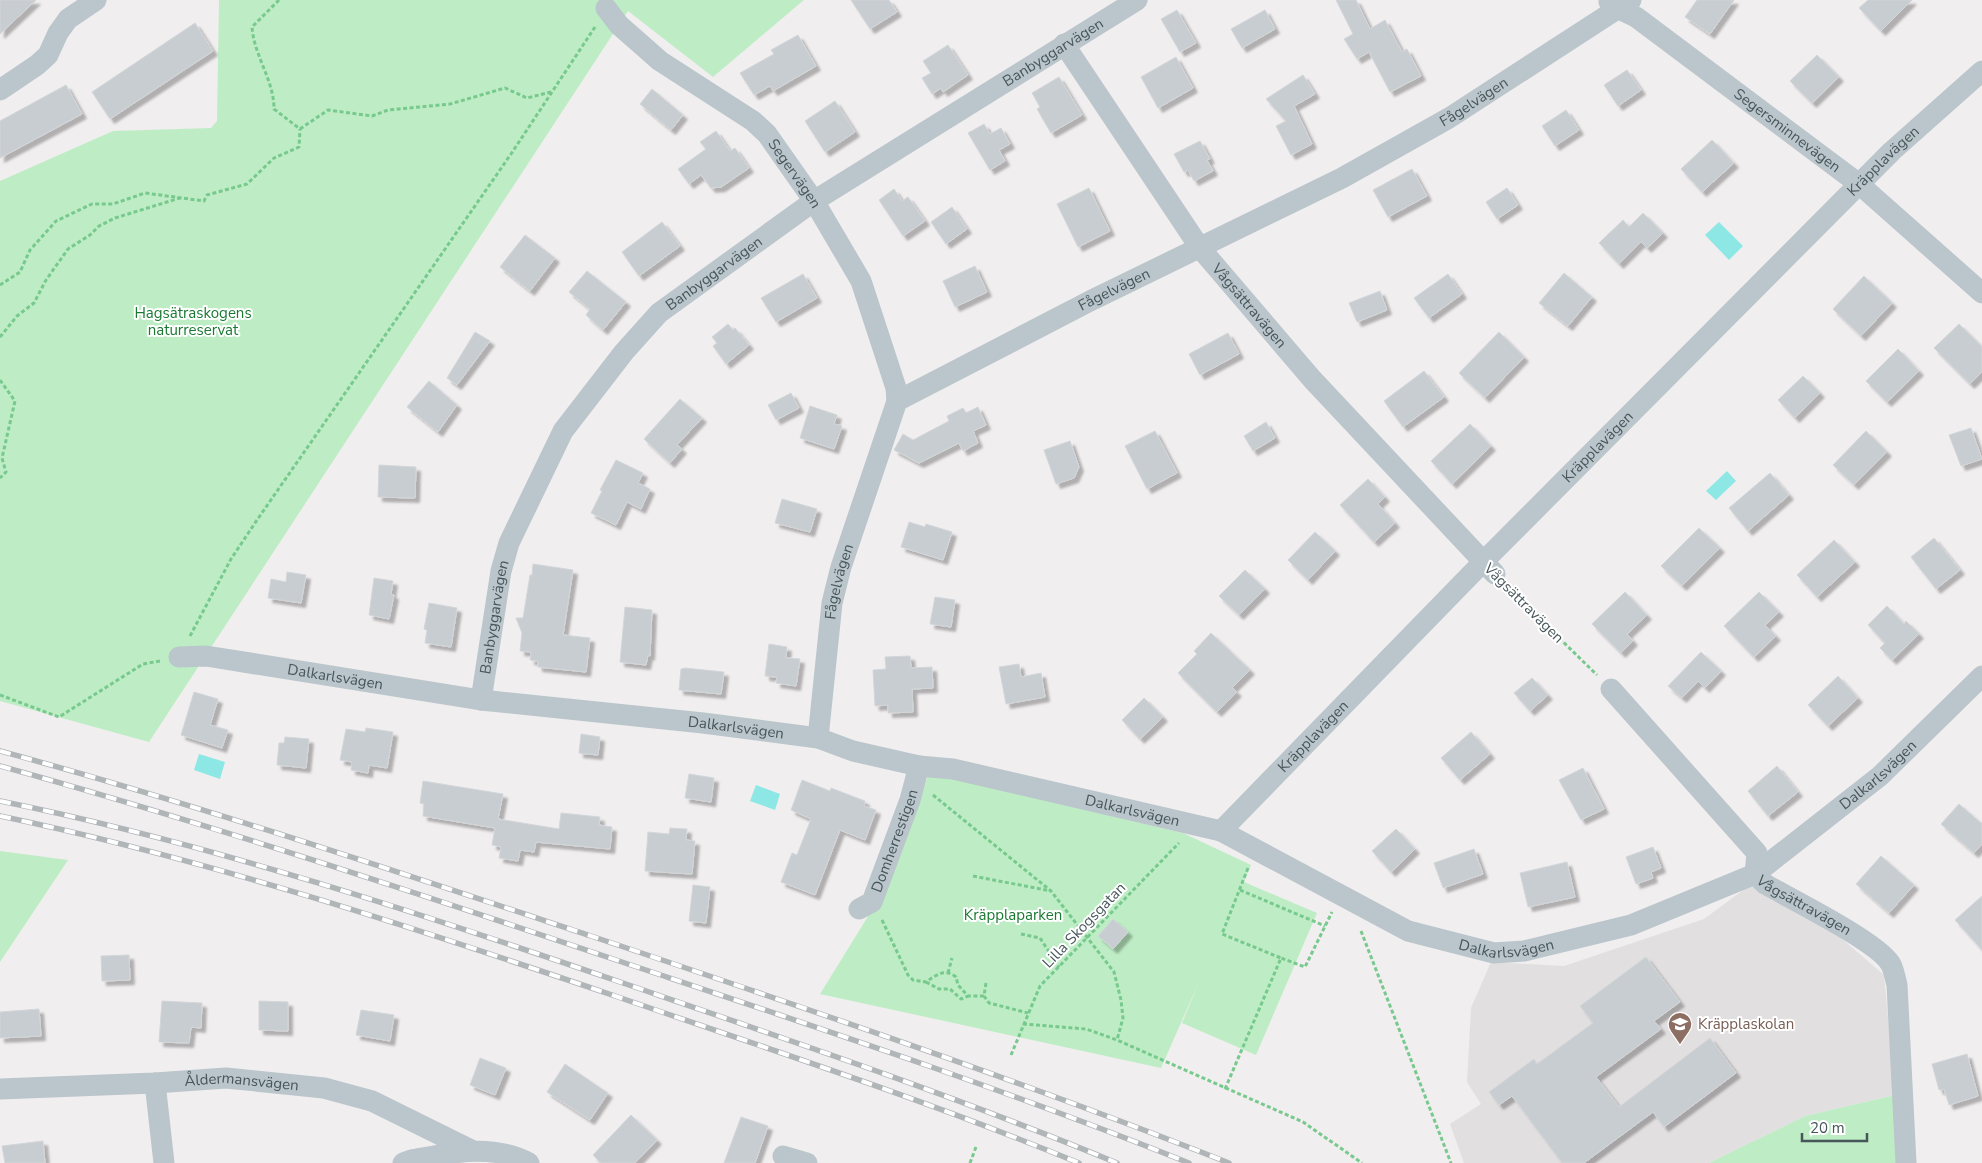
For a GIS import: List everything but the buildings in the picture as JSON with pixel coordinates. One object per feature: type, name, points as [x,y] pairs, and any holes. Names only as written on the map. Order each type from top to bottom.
[{"type":"street","points":[[0,90],[37,65],[48,55],[58,33],[68,19],[96,0]]},
{"type":"street","name":"Banbyggarvägen","points":[[480,700],[504,560],[510,543],[563,431],[624,352],[659,313],[814,201],[1137,0]]},
{"type":"street","name":"Segersminnevägen","points":[[1619,3],[1636,18],[1860,184],[1982,293]]},
{"type":"street","name":"Fågelvägen","points":[[818,738],[832,602],[841,567],[897,401],[1090,301],[1342,178],[1449,118],[1619,3]]},
{"type":"street","name":"Segervägen","points":[[606,8],[619,25],[660,61],[753,122],[768,134],[814,201],[861,281],[896,388],[897,401]]},
{"type":"street","name":"Vågsättravägen","points":[[1064,44],[1200,248],[1312,378],[1489,568]]},
{"type":"street","name":"Kräpplavägen","points":[[1221,831],[1489,568],[1892,151],[1982,71]]},
{"type":"street","name":"Dalkarlsvägen","points":[[179,657],[206,656],[480,700],[818,738],[917,774],[953,769],[1221,831],[1341,906],[1408,931],[1486,951],[1504,952],[1524,951],[1630,925],[1755,874],[1880,776],[1982,676]]},
{"type":"street","name":"Vågsättravägen","points":[[1611,689],[1756,853],[1755,874],[1765,884],[1875,949],[1890,963],[1897,985],[1906,1163]]},
{"type":"street","name":"Domherrestigen","points":[[866,906],[917,774]]},
{"type":"street","name":"Åldermansvägen","points":[[0,1089],[155,1083],[226,1078],[324,1088],[372,1101],[471,1150]]},
{"type":"street","points":[[155,1083],[164,1163]]},
{"type":"street","points":[[403,1163],[471,1150],[494,1151],[516,1156],[529,1163]]},
{"type":"street","points":[[783,1156],[807,1163]]},
{"type":"path","points":[[279,0],[252,27],[253,43],[274,94],[274,109],[300,129]]},
{"type":"path","points":[[0,695],[59,717],[143,664],[179,657],[236,551],[552,92],[606,8]]},
{"type":"path","points":[[300,129],[328,110],[372,116],[397,108],[450,104],[506,88],[527,98],[552,92]]},
{"type":"path","points":[[0,285],[20,272],[30,250],[56,221],[92,204],[113,204],[145,193],[204,201],[207,195],[247,184],[274,158],[299,147],[300,129]]},
{"type":"path","points":[[0,336],[17,316],[34,303],[46,280],[68,249],[90,235],[99,226],[115,218],[181,198]]},
{"type":"path","points":[[0,380],[15,401],[2,458],[6,472],[0,478]]},
{"type":"path","name":"Vågsättravägen","points":[[1489,568],[1611,689]]},
{"type":"path","points":[[917,774],[944,802],[1051,891],[1114,972],[1122,1000],[1123,1018],[1118,1040]]},
{"type":"path","name":"Lilla Skogsgatan","points":[[1011,1055],[1040,986],[1195,824]]},
{"type":"path","points":[[1248,868],[1222,934],[1305,967],[1325,926],[1341,906],[1451,1163]]},
{"type":"path","points":[[973,876],[1051,891]]},
{"type":"path","points":[[1240,890],[1325,926]]},
{"type":"path","points":[[866,906],[898,950],[908,975],[913,980],[926,982],[939,989],[950,989],[961,999],[968,996],[984,996]]},
{"type":"path","points":[[1021,934],[1040,938],[1059,967]]},
{"type":"path","points":[[948,973],[952,958]]},
{"type":"path","points":[[1225,1089],[1281,958]]},
{"type":"path","points":[[926,982],[938,973],[948,973],[956,977],[958,985],[968,996]]},
{"type":"path","points":[[986,983],[984,996],[989,1003],[1028,1013]]},
{"type":"path","points":[[1023,1024],[1086,1029],[1118,1040],[1303,1122],[1362,1163]]},
{"type":"path","points":[[970,1163],[976,1147]]},
{"type":"shaded area","name":"Kräpplaskolan","points":[[1750,885],[1841,938],[1884,975],[1895,1095],[1805,1116],[1709,1163],[1464,1163],[1450,1124],[1481,1104],[1467,1082],[1471,1008],[1491,962],[1564,966],[1704,919]]},
{"type":"green space","name":"Hagsätraskogens naturreservat","points":[[219,0],[804,0],[713,77],[628,11],[149,742],[0,701],[0,181],[113,131],[211,128],[217,121]]},
{"type":"green space","name":"Kräpplaparken","points":[[929,773],[1183,833],[1251,865],[1244,882],[1317,913],[1256,1055],[1182,1023],[1199,982],[1161,1068],[820,994],[867,918],[898,861]]},
{"type":"green space","points":[[0,851],[68,860],[0,962]]},
{"type":"green space","points":[[1895,1095],[1898,1163],[1709,1163],[1805,1116]]},
{"type":"water","points":[[1719,222],[1743,246],[1729,260],[1705,235]]},
{"type":"water","points":[[1727,471],[1736,481],[1716,500],[1706,491]]},
{"type":"water","points":[[199,754],[225,762],[220,779],[194,770]]},
{"type":"water","points":[[756,785],[780,794],[775,810],[750,801]]},
{"type":"railway","points":[[0,751],[223,816],[591,936],[991,1074],[1229,1163]]},
{"type":"railway","points":[[0,766],[234,835],[542,935],[906,1058],[1119,1135],[1189,1163]]},
{"type":"railway","points":[[0,801],[158,838],[236,859],[392,906],[872,1069],[1117,1163]]},
{"type":"railway","points":[[0,816],[157,853],[234,874],[389,921],[542,971],[850,1077],[965,1118],[1079,1163]]},
{"type":"place","name":"Kräpplaskolan","points":[[1680,1045]]}]
